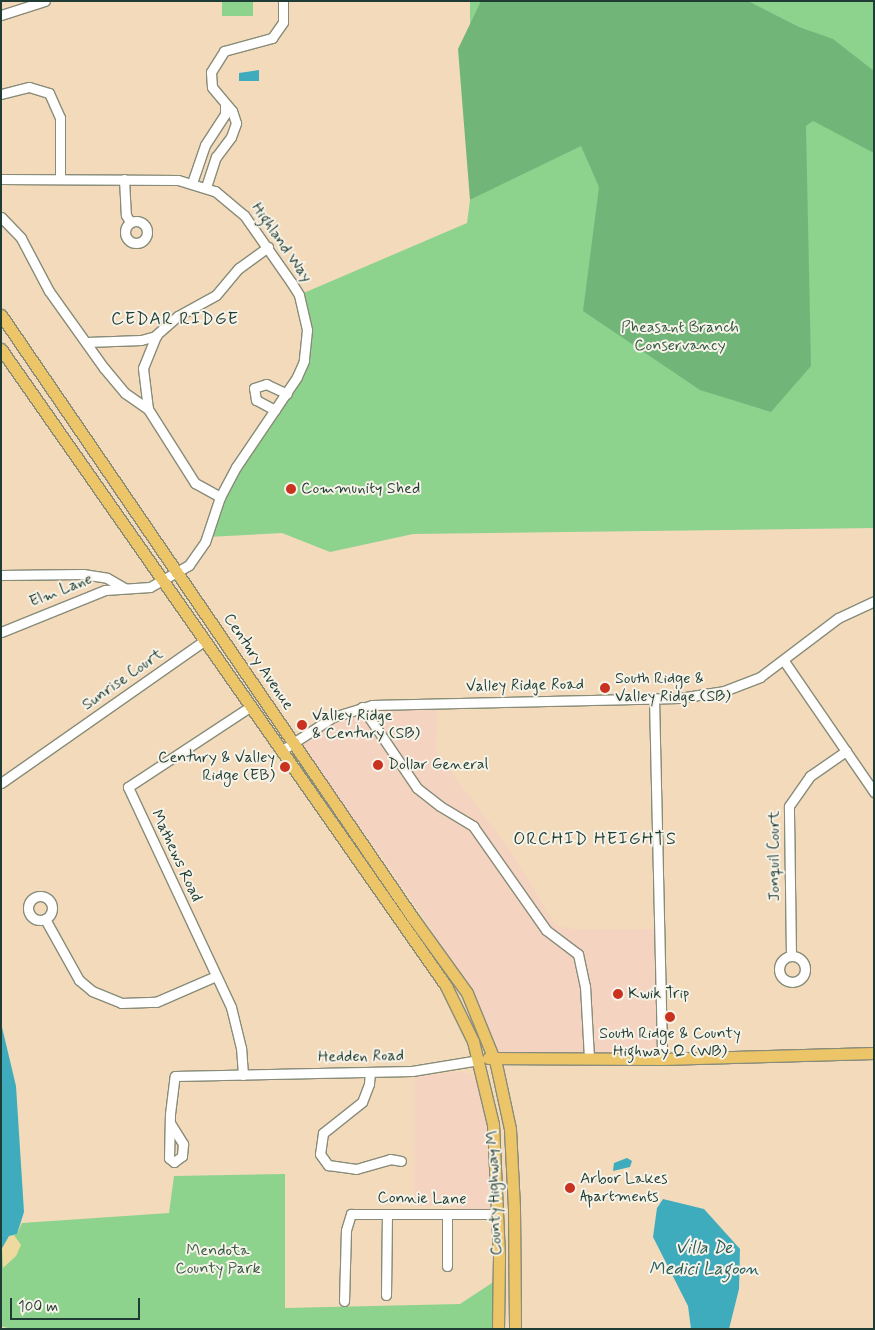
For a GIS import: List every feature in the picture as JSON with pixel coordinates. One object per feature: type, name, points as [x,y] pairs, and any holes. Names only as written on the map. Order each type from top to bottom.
[{"type":"main road","name":"Century Avenue","points":[[1,316],[413,918],[458,978],[473,1004],[494,1058]]},
{"type":"main road","name":"Century Avenue","points":[[1,349],[446,986],[479,1060]]},
{"type":"main road","points":[[479,1060],[494,1058],[662,1059],[874,1053]]},
{"type":"main road","name":"County Highway M","points":[[494,1058],[511,1141],[515,1329]]},
{"type":"main road","name":"County Highway M","points":[[479,1060],[495,1133],[498,1329]]},
{"type":"street","points":[[1,15],[45,1]]},
{"type":"street","points":[[206,187],[219,152],[231,138],[236,123],[235,116],[212,87],[212,72],[217,60],[224,51],[272,38],[283,22],[283,1]]},
{"type":"street","points":[[1,94],[29,87],[49,92],[60,118],[60,179]]},
{"type":"street","points":[[192,183],[205,145],[216,133],[225,114],[225,105]]},
{"type":"street","name":"Highland Way","points":[[1,179],[124,179],[192,183],[206,187],[236,206],[268,247],[299,295],[306,319],[304,361],[287,394],[236,467],[220,497],[202,548],[178,573],[163,582]]},
{"type":"street","points":[[124,179],[126,215],[130,222]]},
{"type":"street","points":[[1,217],[21,238],[49,291],[125,393],[148,408],[195,483],[220,497]]},
{"type":"street","points":[[87,342],[141,340],[156,335],[178,316],[216,296],[239,268],[268,247]]},
{"type":"street","points":[[148,408],[143,368],[156,335]]},
{"type":"street","points":[[275,410],[256,400],[254,388],[266,384],[287,394]]},
{"type":"street","points":[[1,575],[83,574],[107,578],[126,589]]},
{"type":"street","name":"Elm Lane","points":[[1,632],[99,592],[150,587],[163,582]]},
{"type":"street","name":"Valley Ridge Road","points":[[281,751],[333,717],[362,707],[390,703],[654,698],[724,691],[760,676],[838,618],[874,601]]},
{"type":"street","name":"Sunrise Court","points":[[1,782],[204,641]]},
{"type":"street","points":[[784,660],[874,792]]},
{"type":"street","points":[[654,698],[662,1059]]},
{"type":"street","name":"Mathews Road","points":[[242,1075],[237,1024],[128,787],[250,707]]},
{"type":"street","points":[[362,707],[417,788],[440,806],[473,826],[546,930],[578,954],[585,986],[589,1058]]},
{"type":"street","name":"Jonquil Court","points":[[791,956],[789,806],[810,776],[846,751]]},
{"type":"street","points":[[45,919],[79,980],[92,991],[121,1003],[156,1002],[216,976]]},
{"type":"street","name":"Hedden Road","points":[[170,1123],[175,1076],[429,1070],[479,1060]]},
{"type":"street","points":[[370,1072],[369,1084],[362,1102],[323,1133],[320,1154],[328,1165],[356,1169],[390,1159],[401,1161]]},
{"type":"street","name":"Connie Lane","points":[[344,1301],[348,1218],[351,1214],[447,1216],[497,1214]]},
{"type":"street","points":[[386,1295],[387,1215]]},
{"type":"street","points":[[447,1216],[447,1266]]},
{"type":"shaded area","points":[[437,702],[436,752],[510,850],[555,925],[572,929],[659,929],[662,1059],[494,1058],[458,978],[428,923],[376,848],[328,792],[293,742],[347,711]]},
{"type":"shaded area","points":[[461,1072],[470,1074],[478,1082],[488,1125],[497,1214],[459,1215],[456,1205],[414,1206],[415,1076]]},
{"type":"green space","name":"Pheasant Branch Conservancy","points":[[470,1],[874,1],[874,528],[413,534],[330,552],[282,533],[207,537],[220,497],[291,387],[306,347],[299,295],[467,223],[470,200],[557,157],[470,30]]},
{"type":"green space","points":[[481,1],[748,1],[799,27],[833,39],[874,71],[874,153],[813,121],[806,126],[811,366],[771,412],[700,390],[583,311],[599,187],[581,146],[470,200],[458,49]]},
{"type":"green space","points":[[222,2],[253,2],[253,16],[222,16]]},
{"type":"green space","name":"Mendota County Park","points":[[285,1174],[285,1308],[460,1304],[498,1279],[498,1329],[11,1329],[1,1326],[1,1250],[9,1236],[17,1234],[22,1223],[169,1213],[174,1176]]},
{"type":"sand","points":[[14,1235],[21,1245],[16,1256],[3,1268],[2,1248],[9,1236]]},
{"type":"water","points":[[259,70],[259,81],[239,81],[239,73]]},
{"type":"water","points":[[1,1023],[16,1086],[24,1212],[17,1234],[9,1236],[1,1250]]},
{"type":"water","points":[[627,1158],[632,1161],[630,1167],[613,1171],[614,1163]]},
{"type":"water","name":"Villa De Medici Lagoon","points":[[663,1199],[704,1209],[740,1249],[739,1289],[729,1329],[691,1329],[688,1306],[653,1237],[657,1208]]},
{"type":"place","name":"Community Shed","points":[[291,489]]},
{"type":"place","name":"South Ridge & Valley Ridge (SB)","points":[[605,688]]},
{"type":"place","name":"Valley Ridge & Century (SB)","points":[[302,725]]},
{"type":"place","name":"Dollar General","points":[[378,765]]},
{"type":"place","name":"Century & Valley Ridge (EB)","points":[[285,767]]},
{"type":"place","name":"Kwik Trip","points":[[618,994]]},
{"type":"place","name":"South Ridge & County Highway Q (WB)","points":[[670,1017]]},
{"type":"place","name":"Arbor Lakes Apartments","points":[[570,1188]]},
{"type":"district","name":"CEDAR RIDGE","points":[[175,319]]},
{"type":"district","name":"ORCHID HEIGHTS","points":[[595,839]]}]
